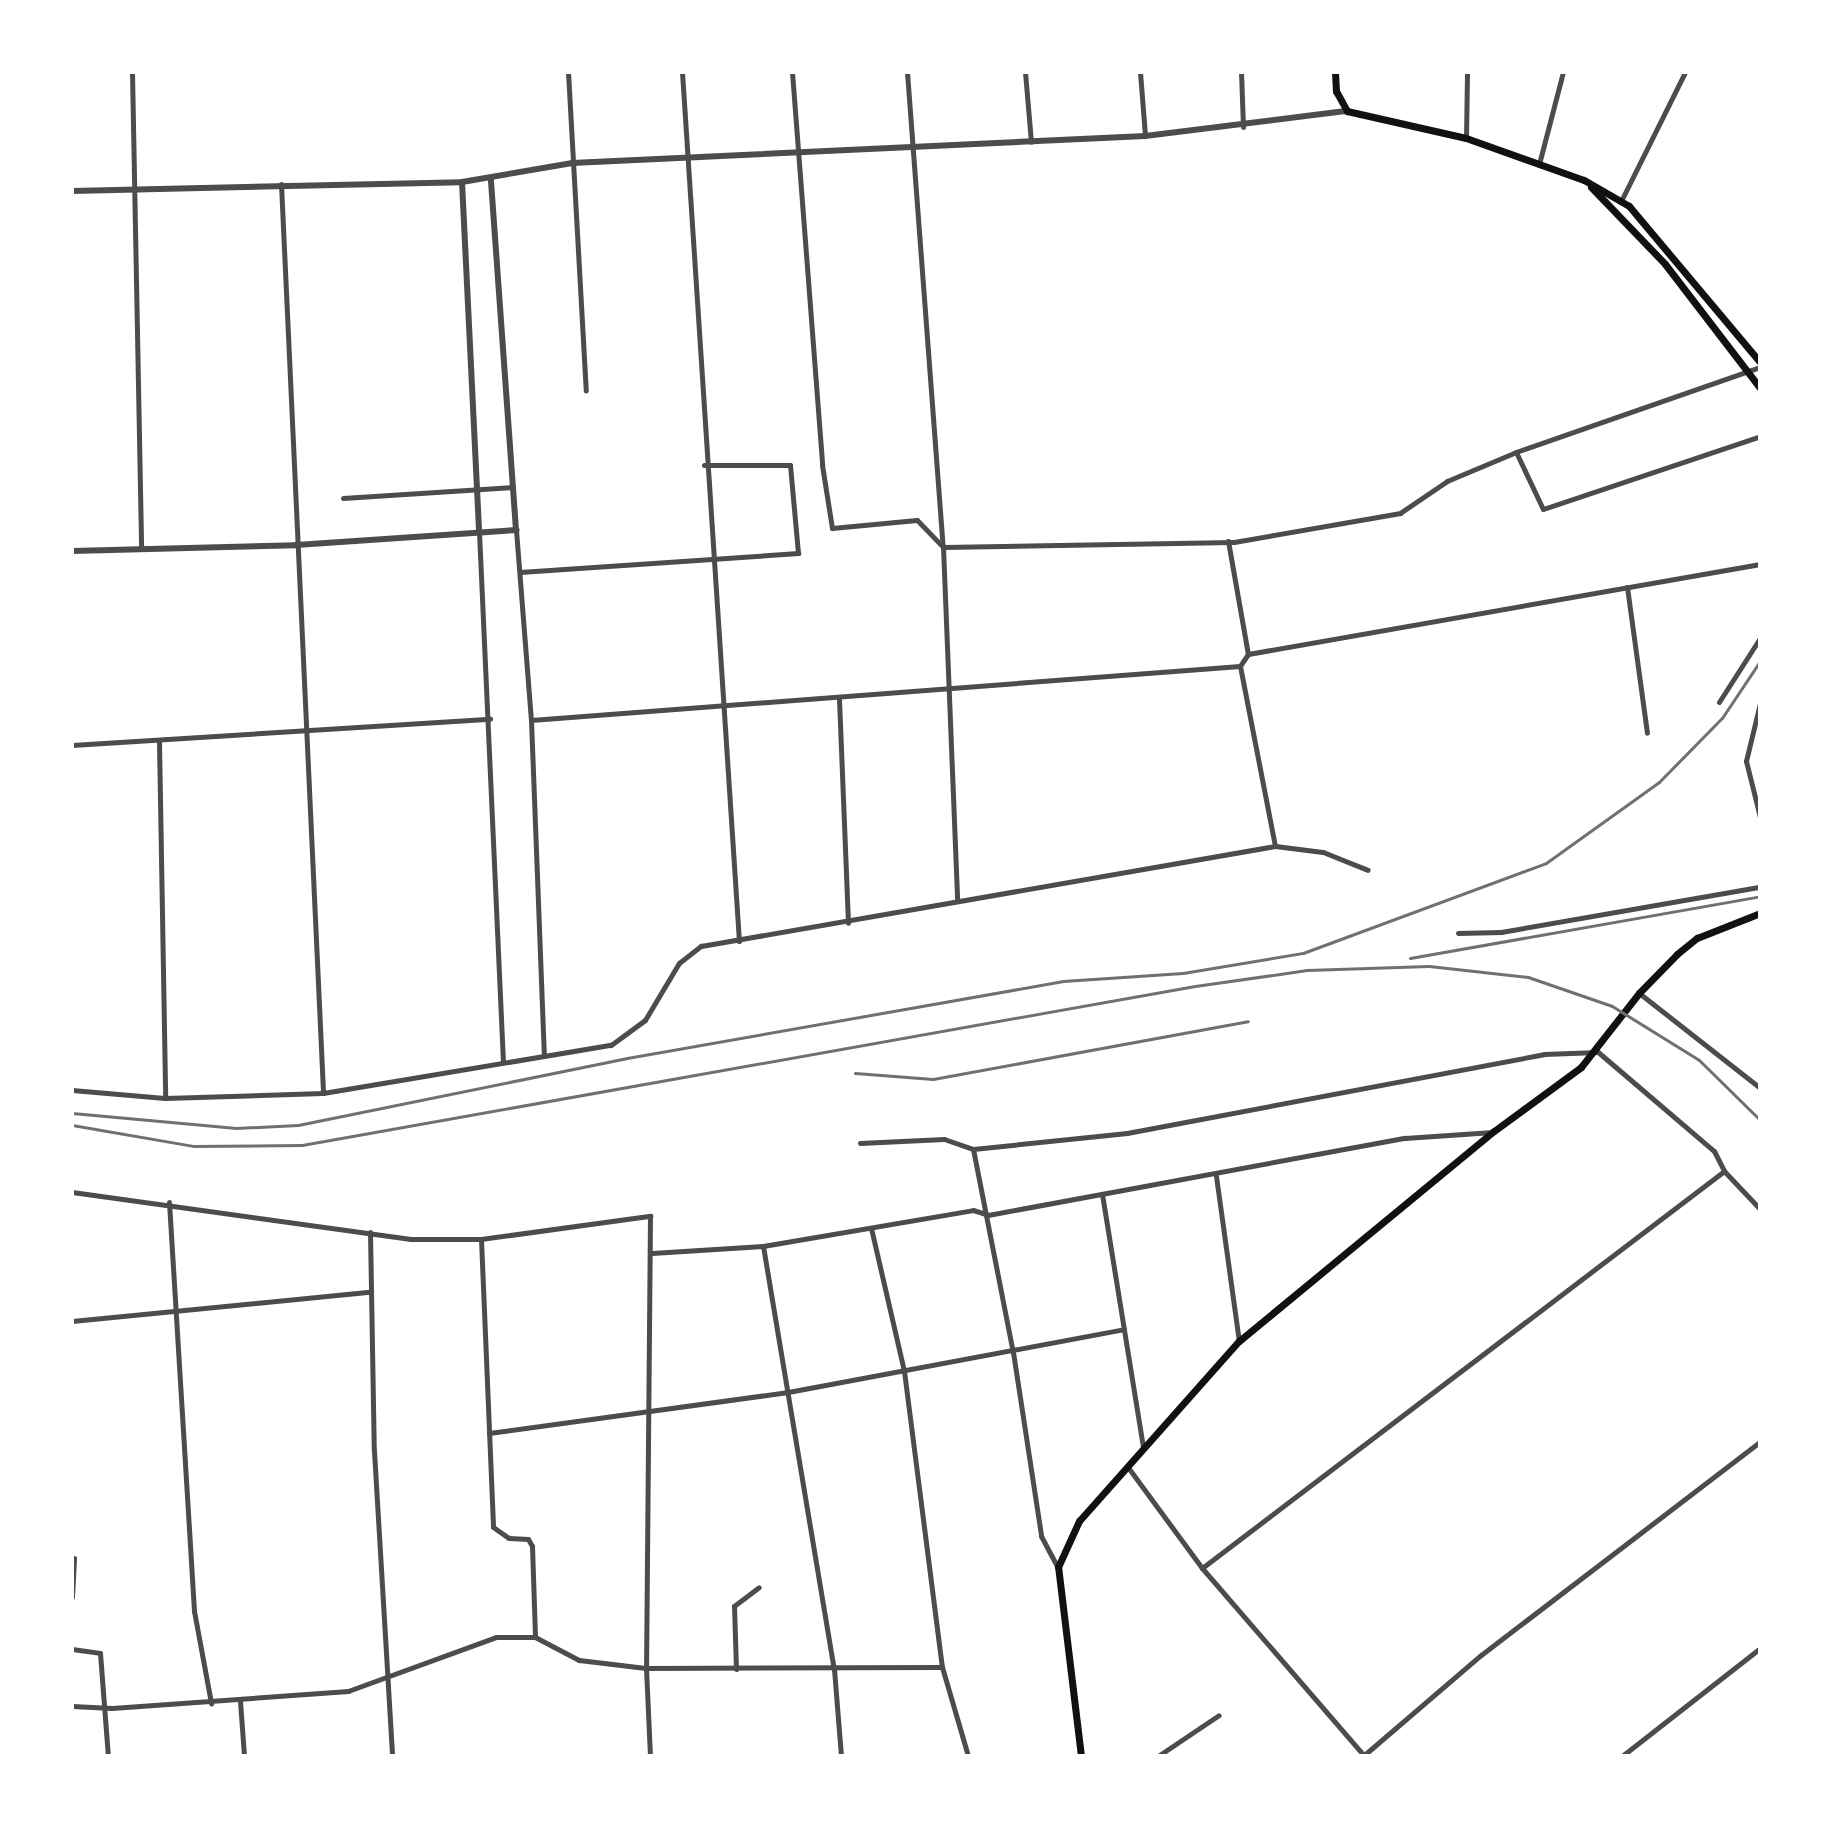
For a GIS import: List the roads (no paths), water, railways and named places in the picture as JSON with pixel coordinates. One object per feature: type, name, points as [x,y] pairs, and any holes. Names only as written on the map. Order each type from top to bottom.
[{"type":"main road","points":[[1335,72],[1336,91],[1347,111],[1466,138],[1584,180],[1621,201],[1662,241],[1760,365]]},
{"type":"main road","points":[[1584,180],[1665,264],[1760,388]]},
{"type":"main road","points":[[1081,1756],[1058,1567],[1079,1521],[1239,1341],[1494,1131],[1598,1052],[1639,993],[1697,938],[1760,913]]},
{"type":"street","points":[[132,72],[137,187],[141,549]]},
{"type":"street","points":[[568,72],[586,390]]},
{"type":"street","points":[[682,72],[704,465],[739,941]]},
{"type":"street","points":[[792,72],[832,528],[917,520],[943,547],[1228,541],[1400,513],[1447,481],[1516,452],[1749,372],[1760,365]]},
{"type":"street","points":[[907,72],[943,547],[946,687],[957,900]]},
{"type":"street","points":[[1025,72],[1031,142]]},
{"type":"street","points":[[1140,72],[1145,136]]},
{"type":"street","points":[[1241,72],[1243,127]]},
{"type":"street","points":[[1466,138],[1467,72]]},
{"type":"street","points":[[1539,165],[1563,72]]},
{"type":"street","points":[[1621,201],[1685,72]]},
{"type":"street","points":[[72,191],[137,187],[462,182],[491,180],[572,163],[1145,136],[1243,127],[1347,111]]},
{"type":"street","points":[[491,180],[531,720],[544,1056]]},
{"type":"street","points":[[462,182],[490,719],[503,1062]]},
{"type":"street","points":[[281,184],[323,1093]]},
{"type":"street","points":[[1516,452],[1543,509],[1758,437]]},
{"type":"street","points":[[520,572],[798,553],[793,472],[786,463],[704,465]]},
{"type":"street","points":[[343,498],[513,487]]},
{"type":"street","points":[[72,551],[296,545],[516,530]]},
{"type":"street","points":[[1228,541],[1248,654],[1240,666],[1275,846]]},
{"type":"street","points":[[1248,654],[1760,564]]},
{"type":"street","points":[[1627,587],[1647,733]]},
{"type":"street","points":[[1719,702],[1760,638]]},
{"type":"street","points":[[531,720],[839,699],[946,687],[1240,666]]},
{"type":"street","points":[[839,699],[848,923]]},
{"type":"street","points":[[1760,703],[1746,761],[1760,817]]},
{"type":"street","points":[[72,745],[159,742],[490,719]]},
{"type":"street","points":[[159,742],[165,1098]]},
{"type":"street","points":[[72,1090],[165,1098],[323,1093],[611,1045],[630,1035],[679,963],[701,946],[848,923],[957,900],[1275,846],[1323,852],[1368,870]]},
{"type":"street","points":[[1458,933],[1501,932],[1760,887]]},
{"type":"street","points":[[1639,993],[1760,1088]]},
{"type":"street","points":[[860,1143],[944,1139],[973,1149],[1127,1133],[1544,1054],[1598,1052],[1714,1151],[1724,1171],[1760,1209]]},
{"type":"street","points":[[652,1253],[763,1246],[973,1210],[988,1215],[1216,1176],[1405,1138],[1494,1131]]},
{"type":"street","points":[[973,1149],[1013,1352],[1041,1536],[1058,1567]]},
{"type":"street","points":[[1202,1568],[1724,1171]]},
{"type":"street","points":[[1216,1176],[1239,1341]]},
{"type":"street","points":[[72,1192],[169,1202],[411,1239],[481,1239],[650,1216],[651,1413],[646,1668],[650,1756]]},
{"type":"street","points":[[1102,1194],[1143,1447]]},
{"type":"street","points":[[169,1202],[194,1611],[211,1703]]},
{"type":"street","points":[[871,1228],[904,1371],[942,1667],[968,1756]]},
{"type":"street","points":[[370,1232],[370,1292],[392,1756]]},
{"type":"street","points":[[481,1239],[493,1527],[509,1538],[528,1539],[532,1546],[535,1637]]},
{"type":"street","points":[[763,1246],[834,1669],[841,1756]]},
{"type":"street","points":[[72,1321],[370,1292]]},
{"type":"street","points":[[489,1433],[788,1392],[1124,1329]]},
{"type":"street","points":[[1127,1465],[1202,1568],[1363,1756],[1481,1655],[1760,1442]]},
{"type":"street","points":[[72,1597],[74,1558]]},
{"type":"street","points":[[736,1669],[734,1606],[759,1587]]},
{"type":"street","points":[[72,1706],[211,1703],[348,1691],[387,1680],[496,1637],[535,1637],[579,1660],[646,1668],[942,1667]]},
{"type":"street","points":[[1622,1756],[1760,1648]]},
{"type":"street","points":[[72,1649],[100,1653],[108,1756]]},
{"type":"street","points":[[240,1701],[244,1756]]},
{"type":"street","points":[[1158,1756],[1219,1715]]},
{"type":"railway","points":[[72,1113],[236,1128],[298,1125],[627,1058],[1063,981],[1183,973],[1303,953],[1546,863],[1659,782],[1722,718],[1760,661]]},
{"type":"railway","points":[[1410,958],[1760,896]]},
{"type":"railway","points":[[72,1125],[194,1146],[302,1145],[1195,986],[1307,970],[1429,966],[1528,977],[1612,1006],[1699,1060],[1760,1120]]},
{"type":"railway","points":[[855,1073],[933,1079],[1248,1021]]}]
